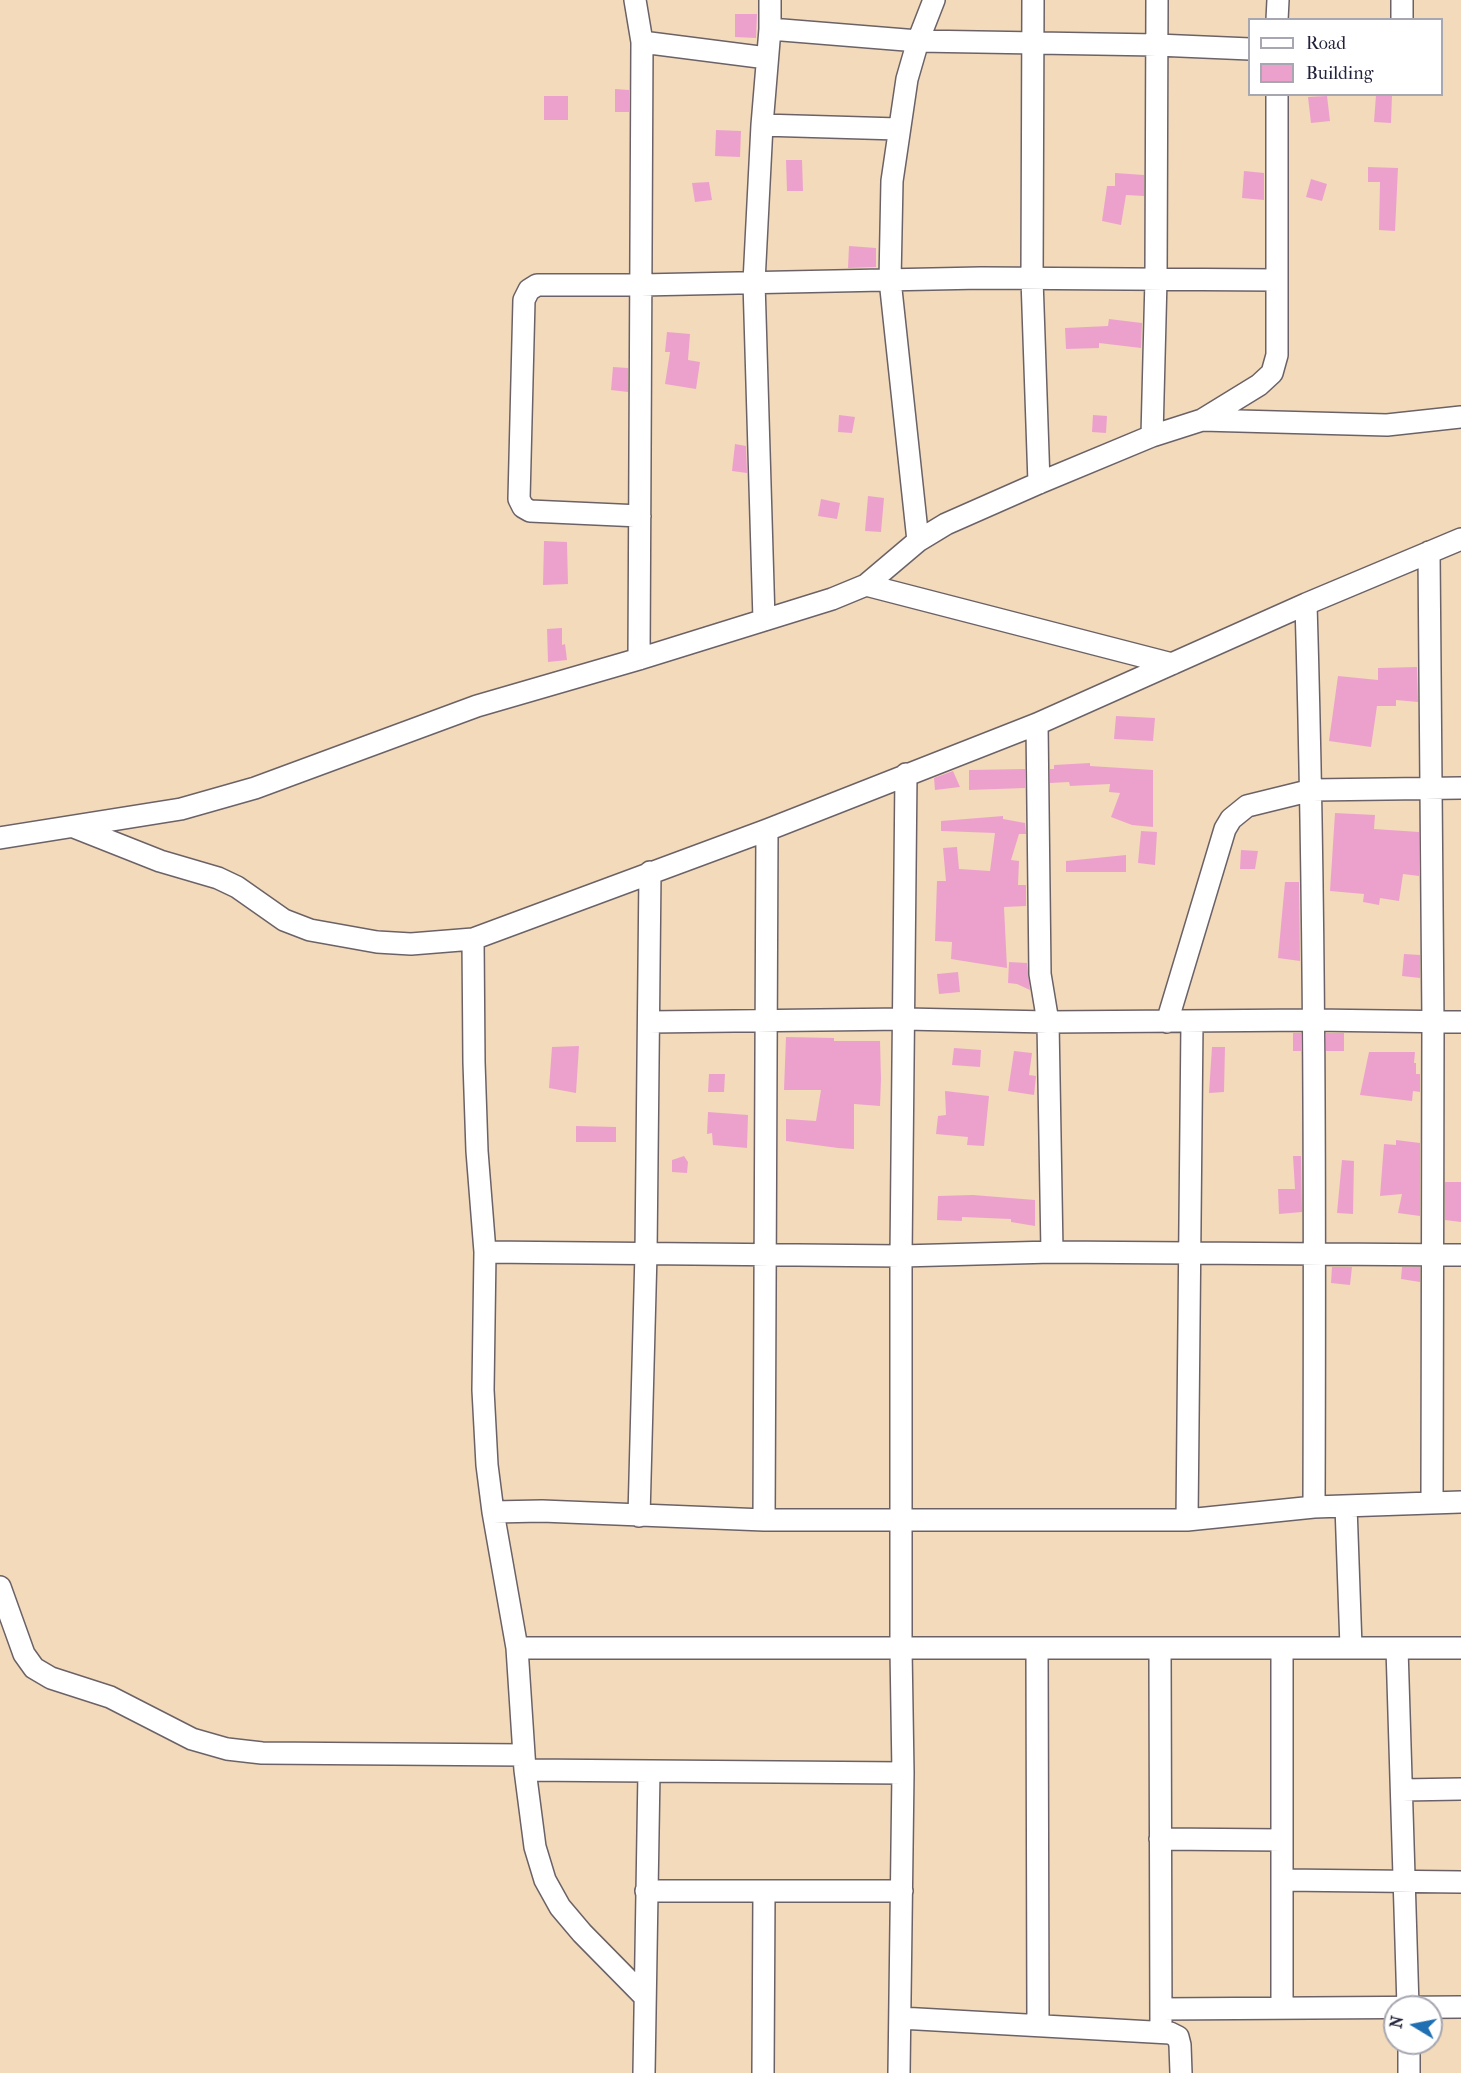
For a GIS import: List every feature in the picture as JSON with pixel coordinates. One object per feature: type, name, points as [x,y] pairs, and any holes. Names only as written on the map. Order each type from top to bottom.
[{"type":"street","points":[[635,0],[642,42],[639,659]]},
{"type":"street","points":[[764,620],[754,282],[770,0]]},
{"type":"street","points":[[918,541],[890,280],[892,181],[907,79],[918,41],[934,0]]},
{"type":"street","points":[[1033,0],[1032,279],[1039,483]]},
{"type":"street","points":[[1152,436],[1156,279],[1157,0]]},
{"type":"street","points":[[1277,18],[1278,0]]},
{"type":"street","points":[[1402,0],[1402,18]]},
{"type":"street","points":[[770,29],[918,41],[1248,49]]},
{"type":"street","points":[[642,42],[767,58]]},
{"type":"street","points":[[0,838],[181,809],[255,788],[477,706],[832,599],[866,585],[918,541],[946,525],[1152,436],[1202,420],[1259,385],[1272,373],[1277,355],[1277,96]]},
{"type":"street","points":[[762,124],[898,129]]},
{"type":"street","points":[[640,516],[530,511],[523,507],[519,499],[524,300],[529,290],[537,285],[1032,279],[1276,280]]},
{"type":"street","points":[[1202,420],[1387,425],[1461,417]]},
{"type":"street","points":[[74,827],[160,861],[218,878],[237,887],[284,920],[310,930],[377,942],[411,944],[473,939],[767,830],[1037,724],[1306,604],[1461,539]]},
{"type":"street","points":[[1429,552],[1433,1022],[1432,1503]]},
{"type":"street","points":[[866,585],[1172,663]]},
{"type":"street","points":[[1306,604],[1312,790],[1314,1507]]},
{"type":"street","points":[[1037,724],[1040,974],[1048,1022],[1052,1252]]},
{"type":"street","points":[[899,2073],[903,1773],[901,1256],[906,774]]},
{"type":"street","points":[[1167,1022],[1225,829],[1231,819],[1247,806],[1312,790],[1461,788]]},
{"type":"street","points":[[764,1520],[767,830]]},
{"type":"street","points":[[639,1516],[646,1253],[650,872]]},
{"type":"street","points":[[473,939],[474,1073],[485,1252],[483,1390],[487,1465],[517,1648],[524,1762],[535,1847],[545,1880],[560,1907],[582,1933],[644,1996]]},
{"type":"street","points":[[649,1022],[905,1019],[1048,1022],[1313,1020],[1461,1022]]},
{"type":"street","points":[[1187,1520],[1192,1022]]},
{"type":"street","points":[[485,1252],[901,1256],[1052,1252],[1461,1255]]},
{"type":"street","points":[[493,1512],[542,1511],[764,1520],[1187,1520],[1314,1507],[1461,1502]]},
{"type":"street","points":[[1346,1506],[1351,1647]]},
{"type":"street","points":[[0,1587],[24,1654],[34,1668],[51,1678],[110,1696],[192,1739],[227,1749],[262,1753],[524,1762],[649,1772],[903,1773]]},
{"type":"street","points":[[517,1648],[1461,1648]]},
{"type":"street","points":[[1282,1648],[1282,2008]]},
{"type":"street","points":[[1397,1648],[1408,1995]]},
{"type":"street","points":[[1037,1649],[1038,2025]]},
{"type":"street","points":[[1160,1649],[1161,2032]]},
{"type":"street","points":[[644,2073],[649,1772]]},
{"type":"street","points":[[1402,1790],[1461,1789]]},
{"type":"street","points":[[1160,1839],[1282,1840]]},
{"type":"street","points":[[1282,1880],[1461,1882]]},
{"type":"street","points":[[646,1891],[902,1891]]},
{"type":"street","points":[[763,2073],[764,1892]]},
{"type":"street","points":[[1161,2009],[1383,2007]]},
{"type":"street","points":[[1443,2007],[1461,2007]]},
{"type":"street","points":[[900,2018],[1170,2033],[1178,2037],[1181,2073]]},
{"type":"street","points":[[1409,2055],[1409,2073]]},
{"type":"building","points":[[735,14],[757,14],[756,38],[735,37]]},
{"type":"building","points":[[615,89],[629,90],[629,112],[615,112]]},
{"type":"building","points":[[544,96],[568,96],[568,120],[544,120]]},
{"type":"building","points":[[1327,96],[1330,121],[1311,123],[1308,97]]},
{"type":"building","points":[[1376,96],[1392,96],[1391,123],[1374,122]]},
{"type":"building","points":[[716,130],[741,131],[740,157],[715,156]]},
{"type":"building","points":[[786,160],[802,160],[803,191],[787,191]]},
{"type":"building","points":[[1368,167],[1398,168],[1395,231],[1379,230],[1380,182],[1368,182]]},
{"type":"building","points":[[1244,171],[1264,173],[1264,200],[1242,198]]},
{"type":"building","points":[[1115,173],[1144,175],[1144,196],[1126,195],[1121,225],[1102,221],[1107,186],[1115,186]]},
{"type":"building","points":[[1311,179],[1327,184],[1322,201],[1306,197]]},
{"type":"building","points":[[709,182],[712,200],[695,202],[692,183]]},
{"type":"building","points":[[849,246],[876,248],[876,267],[848,268]]},
{"type":"building","points":[[1109,319],[1142,323],[1141,348],[1099,343],[1099,348],[1066,349],[1065,328],[1108,326]]},
{"type":"building","points":[[667,332],[690,334],[688,360],[700,362],[696,389],[665,384],[670,352],[665,352]]},
{"type":"building","points":[[613,367],[628,368],[628,392],[611,390]]},
{"type":"building","points":[[839,415],[855,417],[852,433],[838,432]]},
{"type":"building","points":[[1093,415],[1107,416],[1106,433],[1092,432]]},
{"type":"building","points":[[735,444],[746,446],[747,473],[732,471]]},
{"type":"building","points":[[868,496],[884,498],[881,532],[865,531]]},
{"type":"building","points":[[821,499],[840,503],[837,519],[818,516]]},
{"type":"building","points":[[544,541],[567,542],[568,584],[543,585]]},
{"type":"building","points":[[562,628],[562,645],[565,644],[567,660],[548,662],[547,629]]},
{"type":"building","points":[[1417,667],[1418,702],[1396,700],[1396,706],[1377,706],[1371,747],[1329,741],[1338,676],[1378,680],[1378,668]]},
{"type":"building","points":[[1116,716],[1155,718],[1153,741],[1114,739]]},
{"type":"building","points":[[1090,763],[1090,766],[1153,770],[1153,827],[1132,825],[1111,817],[1120,793],[1109,792],[1110,784],[1070,786],[1069,782],[1050,783],[1050,769],[1054,769],[1054,765]]},
{"type":"building","points":[[1025,769],[1025,788],[969,790],[969,770]]},
{"type":"building","points":[[953,771],[960,787],[935,790],[934,778]]},
{"type":"building","points":[[1335,813],[1375,815],[1374,829],[1419,832],[1419,876],[1403,874],[1399,901],[1380,898],[1379,905],[1363,902],[1364,894],[1330,891]]},
{"type":"building","points":[[1003,816],[1003,819],[1025,823],[1026,834],[1019,834],[1011,860],[1019,861],[1018,885],[1026,885],[1026,906],[1004,907],[1007,968],[951,959],[952,942],[935,941],[937,881],[946,881],[943,848],[957,847],[959,869],[990,871],[995,833],[941,831],[941,821]]},
{"type":"building","points":[[1141,831],[1157,832],[1155,865],[1138,863]]},
{"type":"building","points":[[1241,850],[1258,851],[1255,869],[1240,869]]},
{"type":"building","points":[[1126,855],[1126,872],[1066,872],[1066,861]]},
{"type":"building","points":[[1285,882],[1299,882],[1300,961],[1278,958]]},
{"type":"building","points":[[1404,954],[1420,955],[1420,978],[1402,976]]},
{"type":"building","points":[[1009,962],[1027,963],[1030,990],[1008,983]]},
{"type":"building","points":[[958,972],[960,992],[939,994],[937,974]]},
{"type":"building","points":[[1293,1033],[1301,1033],[1301,1051],[1293,1051]]},
{"type":"building","points":[[1326,1033],[1344,1033],[1344,1051],[1326,1051]]},
{"type":"building","points":[[786,1037],[834,1038],[834,1041],[880,1041],[880,1106],[854,1104],[854,1149],[786,1141],[786,1119],[816,1121],[821,1090],[784,1090]]},
{"type":"building","points":[[579,1046],[576,1093],[549,1088],[552,1047]]},
{"type":"building","points":[[1212,1047],[1225,1047],[1224,1092],[1209,1093]]},
{"type":"building","points":[[954,1048],[981,1050],[980,1067],[952,1065]]},
{"type":"building","points":[[1014,1051],[1032,1053],[1029,1075],[1036,1076],[1034,1095],[1008,1091]]},
{"type":"building","points":[[1369,1052],[1415,1052],[1414,1063],[1416,1063],[1416,1074],[1420,1074],[1420,1092],[1413,1091],[1412,1101],[1360,1095]]},
{"type":"building","points":[[709,1074],[725,1074],[724,1092],[708,1092]]},
{"type":"building","points":[[945,1091],[989,1096],[984,1146],[967,1145],[968,1137],[936,1134],[938,1116],[946,1115]]},
{"type":"building","points":[[708,1112],[748,1115],[747,1148],[713,1145],[712,1133],[707,1134]]},
{"type":"building","points":[[576,1126],[616,1127],[616,1142],[576,1142]]},
{"type":"building","points":[[1396,1140],[1420,1143],[1420,1216],[1398,1213],[1402,1194],[1380,1196],[1384,1144],[1396,1145]]},
{"type":"building","points":[[684,1156],[688,1162],[687,1173],[672,1172],[672,1160]]},
{"type":"building","points":[[1293,1156],[1301,1156],[1302,1212],[1279,1214],[1278,1189],[1295,1189]]},
{"type":"building","points":[[1342,1160],[1354,1161],[1353,1214],[1337,1213]]},
{"type":"building","points":[[1445,1182],[1461,1182],[1461,1222],[1445,1220]]},
{"type":"building","points":[[973,1195],[1035,1200],[1035,1226],[1011,1222],[1011,1219],[962,1217],[962,1221],[937,1220],[938,1196]]},
{"type":"building","points":[[1332,1267],[1352,1267],[1350,1285],[1331,1283]]},
{"type":"building","points":[[1402,1267],[1420,1267],[1420,1282],[1401,1279]]}]
